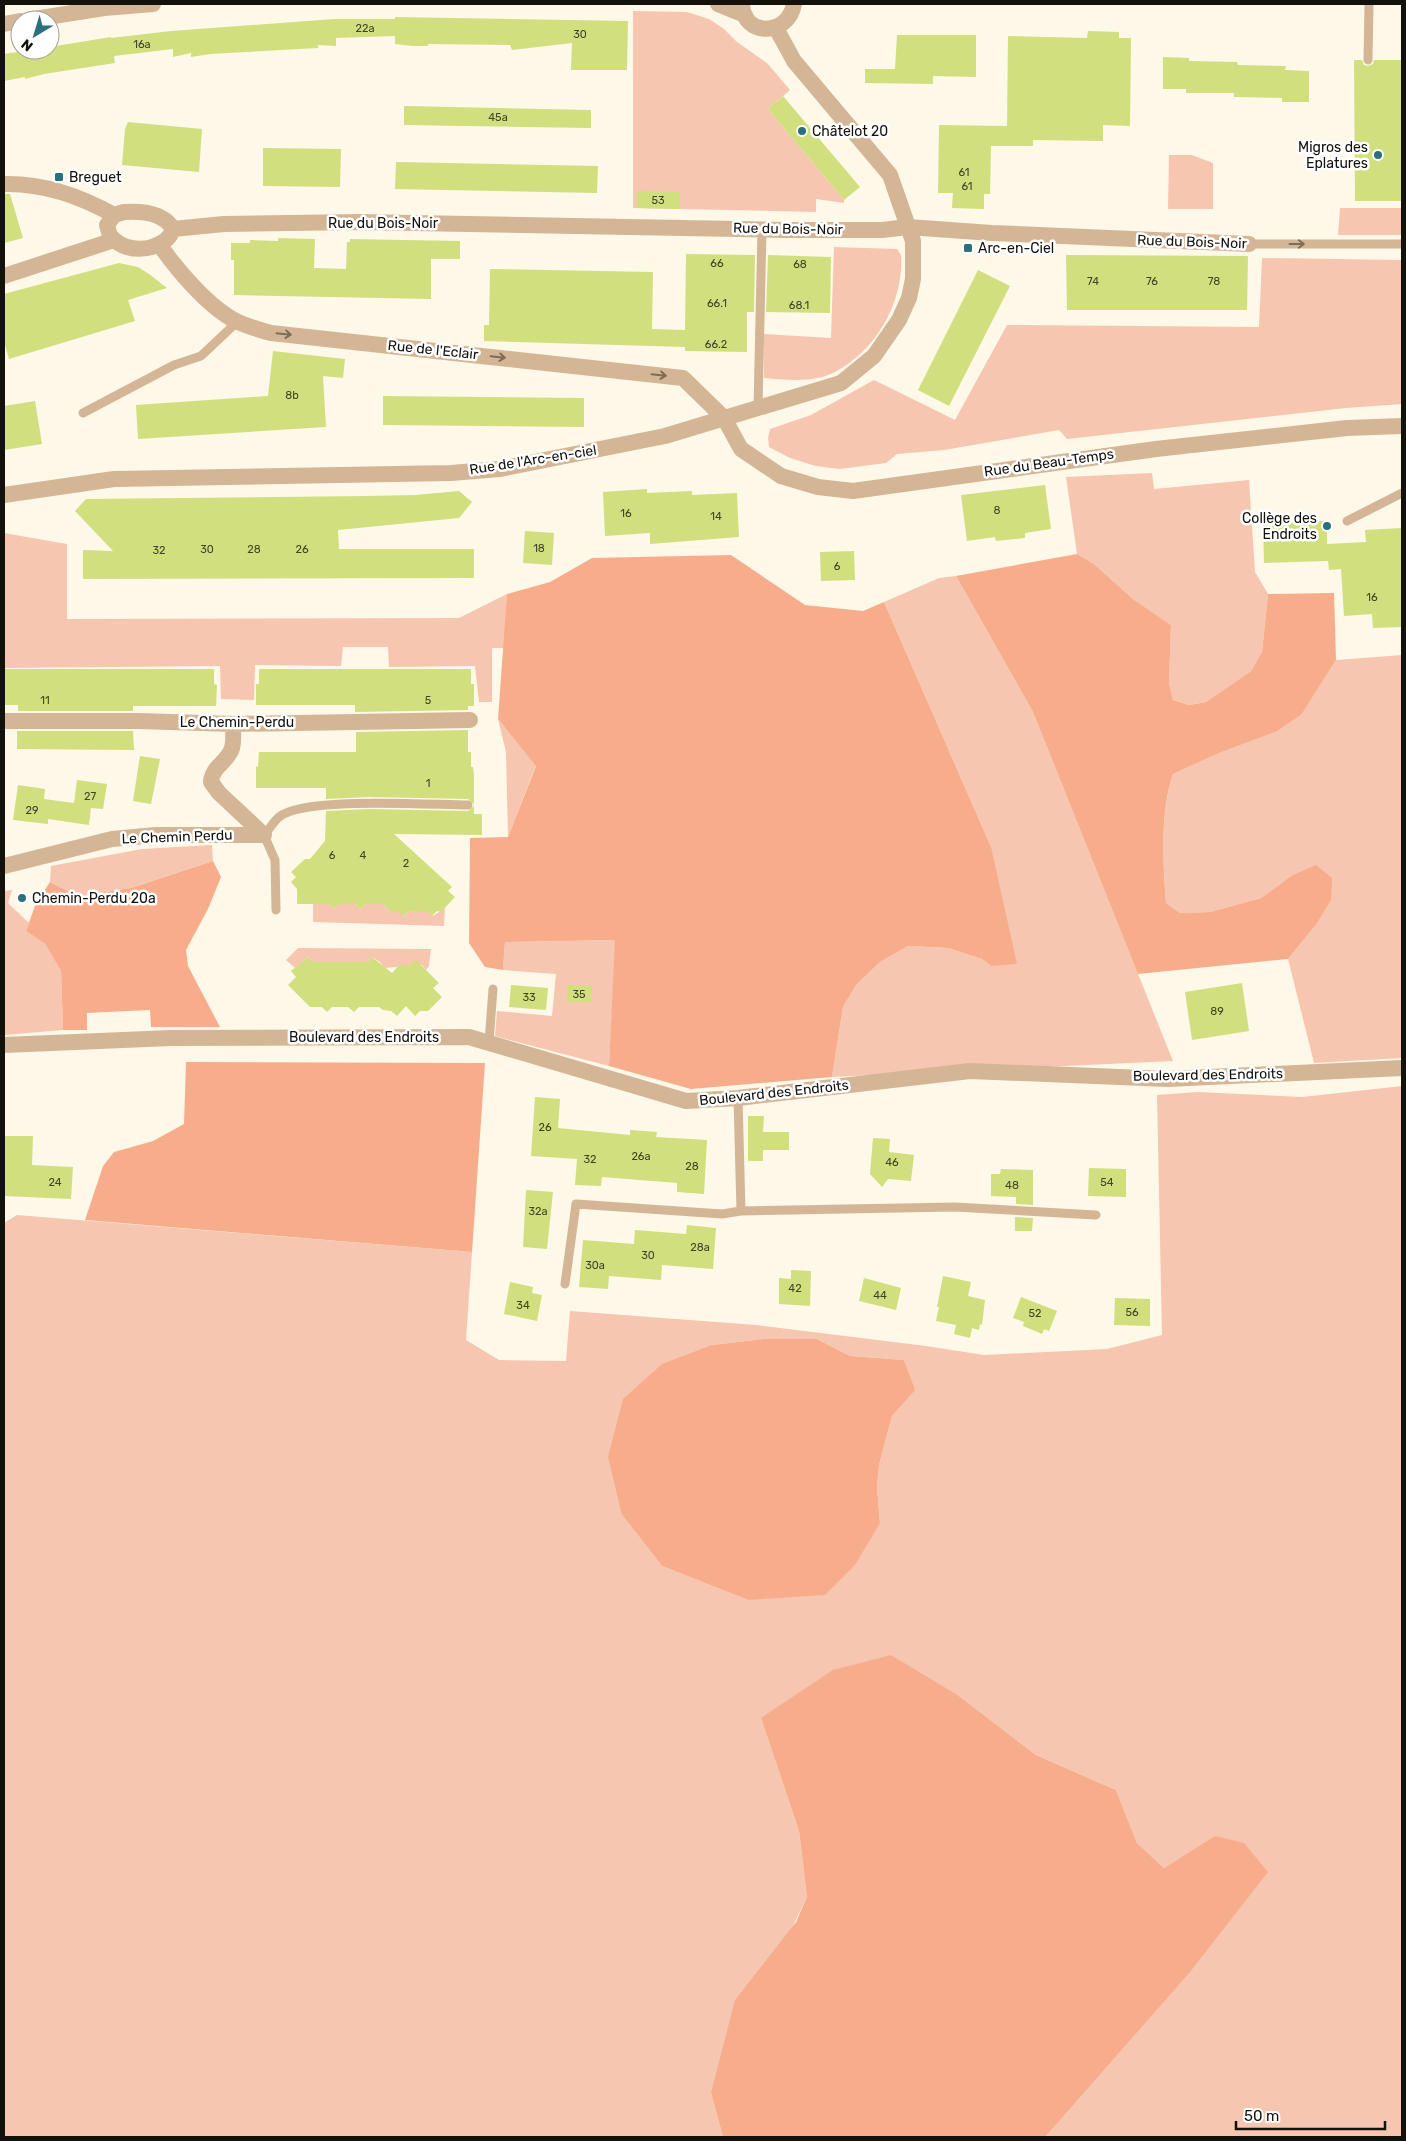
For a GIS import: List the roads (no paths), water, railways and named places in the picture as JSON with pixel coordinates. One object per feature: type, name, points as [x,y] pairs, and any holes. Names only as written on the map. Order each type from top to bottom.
[{"type":"street","points":[[60,15],[104,8],[153,4]]},
{"type":"street","points":[[718,4],[744,9],[749,21],[762,28],[776,28],[789,18],[794,4]]},
{"type":"street","name":"Rue de l'Arc-en-ciel","points":[[4,496],[114,479],[451,473],[500,468],[665,436],[841,383],[874,356],[899,320],[909,298],[913,280],[913,241],[890,175],[794,61],[776,28]]},
{"type":"street","points":[[4,184],[52,189],[81,198],[114,214],[143,212],[161,217],[173,229],[168,238],[159,244],[136,249],[121,245],[110,236],[108,225],[114,214]]},
{"type":"street","name":"Rue du Bois-Noir","points":[[173,229],[224,224],[358,222],[651,226],[762,230],[882,230],[908,227],[992,233],[1248,244]]},
{"type":"street","points":[[4,276],[68,257],[114,240]]},
{"type":"street","name":"Rue de l'Eclair","points":[[159,244],[182,274],[223,312],[237,322],[271,333],[684,378],[724,418]]},
{"type":"street","name":"Rue du Beau-Temps","points":[[724,418],[741,449],[782,476],[818,487],[853,491],[1156,449],[1347,428],[1402,426]]},
{"type":"street","name":"Le Chemin-Perdu","points":[[4,722],[139,721],[233,724],[470,720]]},
{"type":"street","points":[[233,724],[232,747],[229,755],[214,771],[211,782],[219,793],[264,836]]},
{"type":"street","name":"Le Chemin Perdu","points":[[4,866],[112,839],[156,835],[264,836]]},
{"type":"street","name":"Boulevard des Endroits","points":[[4,1045],[171,1038],[469,1037],[686,1101],[738,1098],[970,1072],[1168,1079],[1402,1068]]},
{"type":"lane","points":[[1368,60],[1369,4]]},
{"type":"lane","points":[[758,408],[762,230]]},
{"type":"lane","name":"Rue du Bois-Noir","points":[[1248,244],[1402,244]]},
{"type":"lane","points":[[83,413],[174,366],[201,356],[237,322]]},
{"type":"lane","points":[[1347,521],[1402,493]]},
{"type":"lane","points":[[276,910],[275,860],[264,836],[280,816],[303,808],[333,803],[468,805]]},
{"type":"lane","points":[[489,1042],[493,990]]},
{"type":"lane","points":[[738,1098],[741,1211]]},
{"type":"lane","points":[[565,1284],[576,1204],[722,1214],[741,1211],[955,1207],[1096,1216]]},
{"type":"place","name":"Châtelot 20","points":[[802,131]]},
{"type":"place","name":"Migros des Eplatures","points":[[1378,155]]},
{"type":"place","name":"Breguet","points":[[59,177]]},
{"type":"place","name":"Arc-en-Ciel","points":[[968,248]]},
{"type":"place","name":"Collège des Endroits","points":[[1327,526]]},
{"type":"place","name":"Chemin-Perdu 20a","points":[[22,898]]}]
